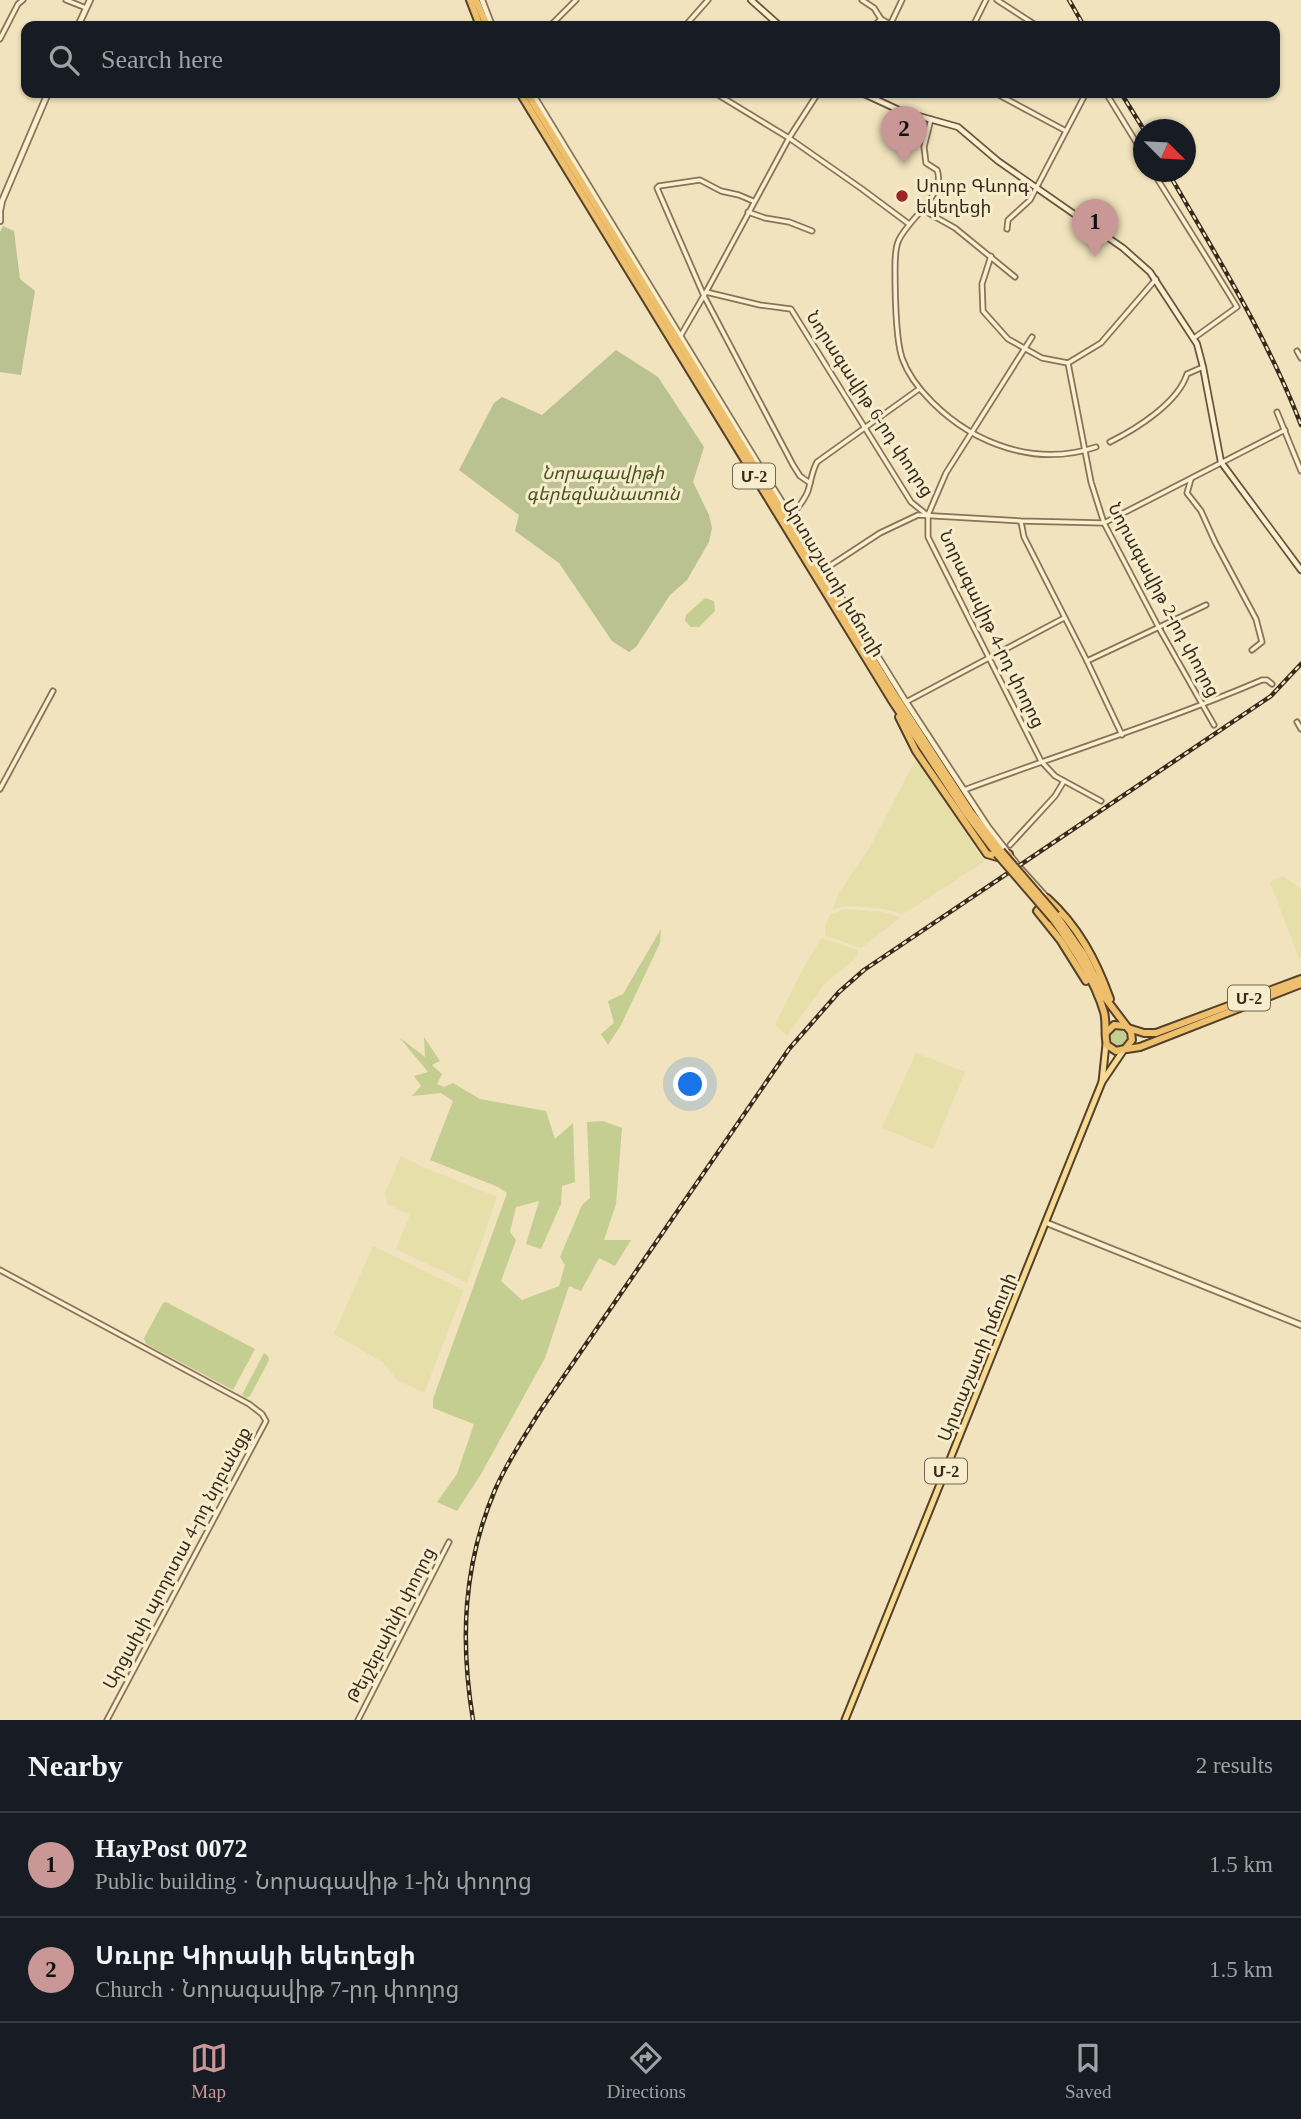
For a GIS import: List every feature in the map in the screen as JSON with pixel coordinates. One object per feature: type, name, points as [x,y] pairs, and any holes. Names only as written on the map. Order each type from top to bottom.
[{"type":"highway","points":[[470,0],[478,21]]},
{"type":"highway","points":[[476,0],[485,21]]},
{"type":"highway","name":"Արտաշատի խճուղի","points":[[523,98],[891,699],[973,824],[1084,955],[1115,1013],[1132,1034],[1132,1040],[1124,1050]]},
{"type":"highway","name":"Արտաշատի խճուղի","points":[[532,98],[896,697],[999,852]]},
{"type":"highway","points":[[891,699],[916,751],[987,854],[1001,858],[1009,849]]},
{"type":"highway","points":[[1102,1006],[1061,941],[1037,911],[1047,898],[1087,945],[1115,1013]]},
{"type":"highway","name":"Արտաշատի խճուղի","points":[[1054,917],[1081,960],[1102,1006],[1106,1037]]},
{"type":"highway","name":"Մ-2","points":[[1106,1037],[1112,1026],[1119,1024],[1144,1033],[1156,1032],[1301,979]]},
{"type":"highway","name":"Մ-2","points":[[1124,1050],[1140,1047],[1301,984]]},
{"type":"highway","points":[[1106,1037],[1112,1049],[1124,1050]]},
{"type":"main road","name":"Արտաշատի խճուղի","points":[[1102,1082],[1106,1037]]},
{"type":"main road","name":"Արտաշատի խճուղի","points":[[845,1720],[1102,1082],[1124,1050]]},
{"type":"street","points":[[0,38],[18,4],[23,0]]},
{"type":"street","points":[[66,0],[86,8]]},
{"type":"street","points":[[80,21],[90,0]]},
{"type":"street","points":[[482,0],[490,21]]},
{"type":"street","points":[[555,21],[576,0]]},
{"type":"street","points":[[689,21],[708,0]]},
{"type":"street","points":[[751,0],[774,21]]},
{"type":"street","points":[[862,0],[874,8],[885,21]]},
{"type":"street","points":[[894,21],[902,0]]},
{"type":"street","points":[[976,21],[986,0]]},
{"type":"street","points":[[997,0],[1029,21]]},
{"type":"street","points":[[0,221],[2,201],[46,98]]},
{"type":"street","name":"Արտաշատի խճուղի","points":[[532,98],[906,702],[988,827],[1047,898]]},
{"type":"street","points":[[723,98],[789,138],[909,224]]},
{"type":"street","points":[[681,335],[753,201],[815,98]]},
{"type":"street","points":[[873,98],[901,111],[958,127],[998,161],[1139,260],[1156,279],[1194,338],[1203,368],[1221,462],[1300,566]]},
{"type":"street","points":[[1004,98],[1066,131]]},
{"type":"street","points":[[1007,229],[1008,220],[1030,200],[1083,98]]},
{"type":"street","points":[[1109,98],[1133,139]]},
{"type":"street","points":[[931,119],[924,156],[926,163],[939,172],[939,178],[929,202],[899,240],[895,255],[894,292],[901,356],[919,389],[948,418],[970,433],[1008,449],[1034,453],[1065,454],[1096,447]]},
{"type":"street","points":[[753,201],[721,191],[700,180],[657,188],[705,294],[793,465],[800,476],[810,483]]},
{"type":"street","points":[[1159,182],[1237,307],[1194,338]]},
{"type":"street","points":[[923,210],[956,228],[1015,277]]},
{"type":"street","points":[[748,212],[812,231]]},
{"type":"street","points":[[991,256],[982,284],[983,311],[1008,339],[1042,358],[1068,363],[1101,343],[1156,279]]},
{"type":"street","name":"Նորագավիթ 6-րդ փողոց","points":[[705,294],[791,309],[911,502],[928,515]]},
{"type":"street","name":"Նորագավիթ 4-րդ փողոց","points":[[1031,337],[946,473],[928,515],[928,537],[1041,761],[1048,770],[1064,781],[1101,801]]},
{"type":"street","points":[[1297,351],[1301,358]]},
{"type":"street","name":"Նորագավիթ 2-րդ փողոց","points":[[1068,363],[1091,482],[1104,523],[1214,725]]},
{"type":"street","points":[[1110,442],[1143,425],[1184,383],[1187,374],[1203,368]]},
{"type":"street","points":[[792,516],[801,505],[817,462],[919,389]]},
{"type":"street","points":[[1277,412],[1301,471]]},
{"type":"street","name":"Նորագավիթ 6-րդ փողոց","points":[[825,569],[880,533],[913,516],[1104,523],[1285,430]]},
{"type":"street","points":[[1191,479],[1187,493],[1202,511],[1215,542],[1256,619],[1262,642],[1252,650]]},
{"type":"street","points":[[1021,521],[1024,537],[1122,735]]},
{"type":"street","points":[[1087,661],[1206,605]]},
{"type":"street","points":[[906,702],[1064,618]]},
{"type":"street","points":[[964,790],[1122,735],[1262,680],[1272,684]]},
{"type":"street","points":[[0,789],[53,691]]},
{"type":"street","points":[[1297,722],[1301,729]]},
{"type":"street","points":[[1009,849],[1055,796],[1064,781]]},
{"type":"street","points":[[1047,1223],[1301,1325]]},
{"type":"street","name":"Արցախի պողոտա 4-րդ նրբանցք","points":[[0,1270],[249,1404],[262,1414],[266,1421],[107,1720]]},
{"type":"street","name":"Թեյշեբաինի փողոց","points":[[358,1720],[449,1542]]},
{"type":"shaded area","points":[[917,757],[984,862],[903,914],[857,906],[832,910],[840,891],[870,847]]},
{"type":"shaded area","points":[[1283,876],[1301,890],[1299,958],[1270,882]]},
{"type":"shaded area","points":[[846,909],[882,912],[901,917],[861,948],[825,935],[826,923],[831,914]]},
{"type":"shaded area","points":[[821,938],[858,950],[856,958],[825,983],[787,1036],[775,1025]]},
{"type":"shaded area","points":[[916,1053],[965,1072],[933,1149],[882,1128]]},
{"type":"shaded area","points":[[401,1156],[497,1197],[467,1283],[396,1249],[410,1215],[387,1204],[385,1193]]},
{"type":"shaded area","points":[[373,1246],[464,1290],[424,1393],[397,1380],[384,1363],[334,1334]]},
{"type":"green space","points":[[3,226],[14,231],[20,279],[35,291],[21,375],[0,372],[0,232]]},
{"type":"green space","name":"Նորագավիթի գերեզմանատուն","points":[[616,350],[658,377],[704,447],[693,482],[709,515],[712,528],[709,542],[687,580],[670,595],[636,647],[629,652],[612,641],[559,563],[515,531],[519,515],[459,470],[494,403],[502,397],[542,415]]},
{"type":"green space","points":[[705,598],[714,601],[715,611],[699,627],[691,627],[685,621],[686,615]]},
{"type":"green space","points":[[661,929],[660,943],[621,1025],[608,1045],[601,1034],[614,1023],[608,1001],[623,994]]},
{"type":"green space","points":[[1119,1030],[1125,1032],[1125,1044],[1119,1046],[1113,1044],[1111,1038],[1113,1032]]},
{"type":"green space","points":[[399,1037],[425,1057],[424,1037],[440,1061],[432,1065],[442,1074],[437,1084],[444,1087],[453,1083],[480,1099],[546,1111],[555,1139],[573,1123],[575,1182],[562,1186],[561,1204],[541,1249],[526,1244],[539,1201],[516,1207],[510,1232],[516,1240],[501,1281],[522,1300],[559,1286],[565,1265],[560,1257],[582,1205],[590,1198],[587,1122],[603,1121],[622,1128],[616,1204],[604,1240],[631,1240],[615,1266],[599,1258],[581,1291],[569,1286],[545,1358],[481,1474],[457,1511],[437,1502],[457,1474],[474,1424],[433,1408],[433,1399],[507,1193],[430,1160],[453,1101],[441,1093],[412,1096],[421,1086],[414,1076],[428,1072]]},
{"type":"green space","points":[[166,1302],[255,1349],[233,1390],[146,1344],[144,1338]]},
{"type":"green space","points":[[264,1353],[269,1360],[250,1396],[246,1398],[242,1395]]},
{"type":"railway","points":[[1069,0],[1081,21]]},
{"type":"railway","points":[[1124,98],[1137,119]]},
{"type":"railway","points":[[1174,182],[1256,327],[1301,425]]},
{"type":"railway","points":[[473,1720],[466,1661],[467,1603],[476,1546],[495,1490],[540,1411],[789,1049],[839,992],[864,970],[1271,696],[1301,664]]},
{"type":"place","name":"Սռւրբ Կիրակի եկեղեցի","points":[[904,164]]},
{"type":"place","name":"Սուրբ Գևորգ եկեղեցի","points":[[902,196]]},
{"type":"place","name":"HayPost 0072","points":[[1095,257]]}]
